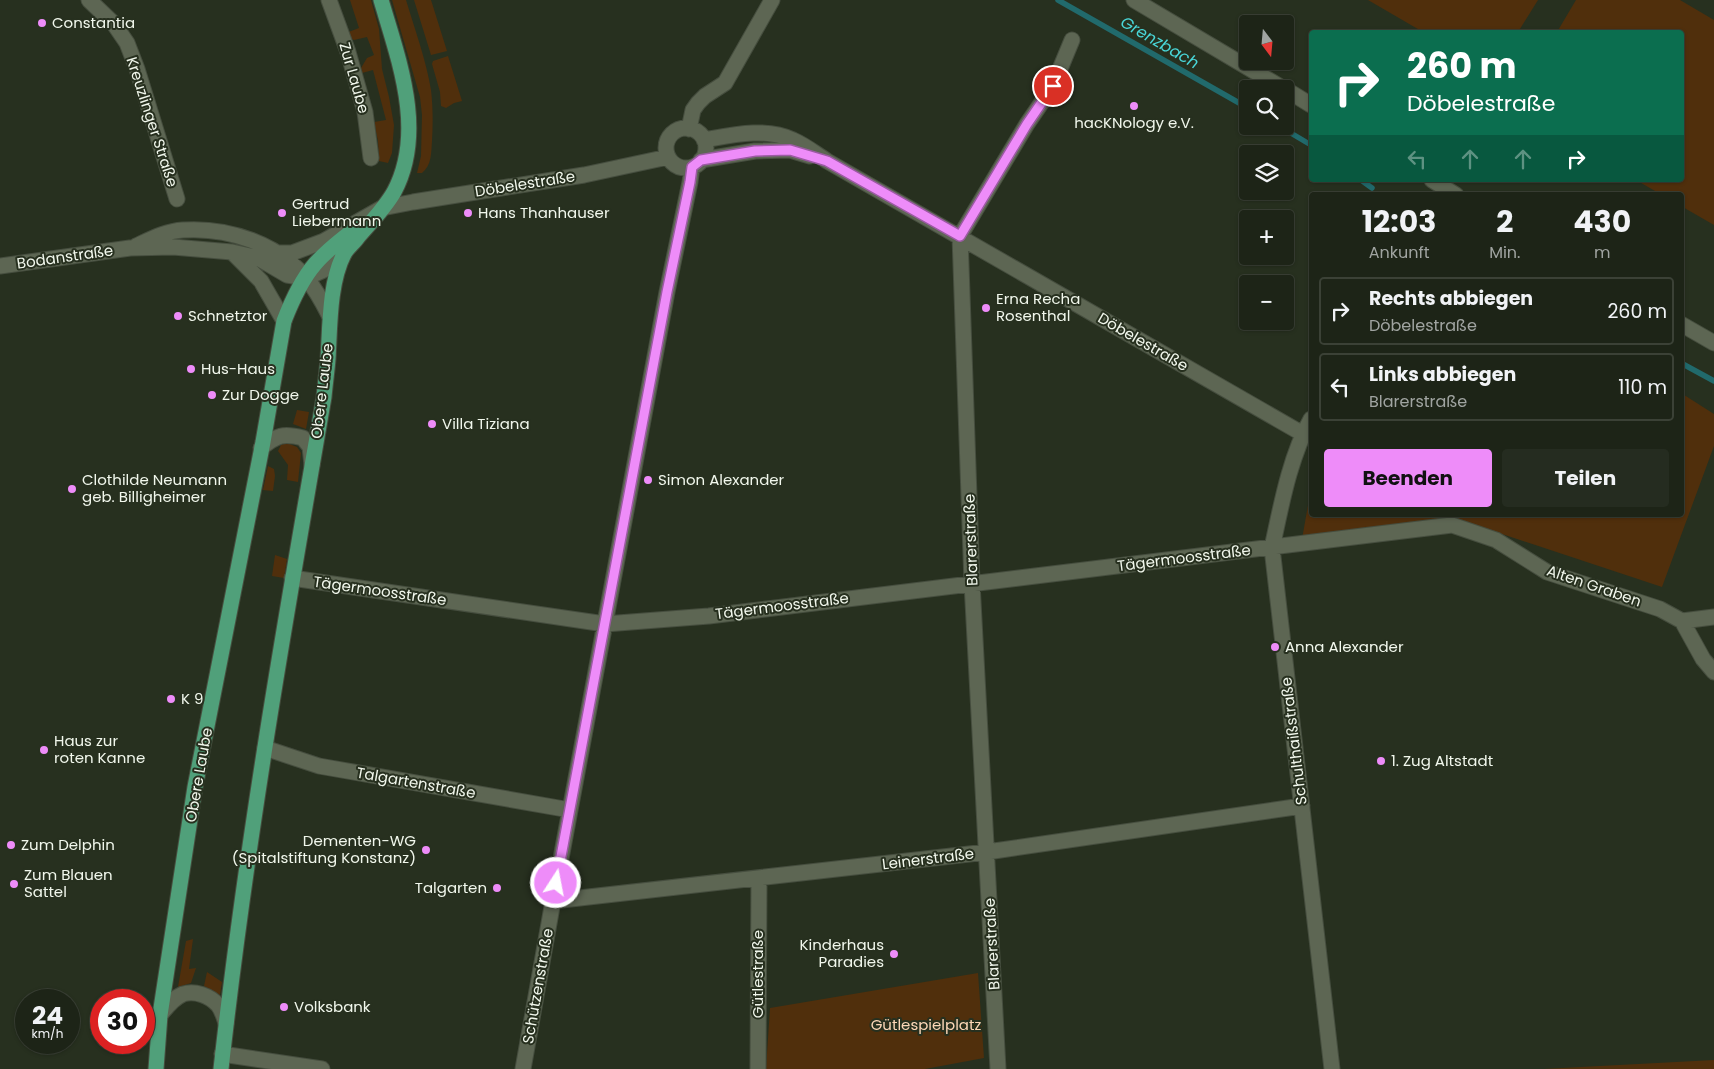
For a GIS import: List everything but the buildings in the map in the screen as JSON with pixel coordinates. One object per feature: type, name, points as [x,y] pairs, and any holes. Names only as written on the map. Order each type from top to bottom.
[{"type":"main road","points":[[329,315],[336,278],[344,254],[393,194],[404,168],[409,140],[408,105],[381,0]]},
{"type":"main road","name":"Döbelestraße","points":[[306,278],[314,265],[322,257],[382,208]]},
{"type":"main road","name":"Obere Laube","points":[[156,1069],[160,1015],[195,787],[220,667],[284,321],[289,307],[306,278]]},
{"type":"main road","name":"Obere Laube","points":[[222,1062],[251,836],[292,578],[324,397],[328,361],[329,315]]},
{"type":"street","name":"Kreuzlinger Straße","points":[[89,0],[114,24],[126,43],[143,86],[177,199]]},
{"type":"street","name":"Zur Laube","points":[[328,0],[348,52],[365,112],[371,158]]},
{"type":"street","points":[[689,129],[698,103],[725,83],[772,0]]},
{"type":"street","points":[[1134,0],[1270,80]]},
{"type":"street","points":[[960,236],[1027,124],[1053,86],[1072,40]]},
{"type":"street","points":[[1294,95],[1309,104]]},
{"type":"street","points":[[668,157],[666,150],[670,136],[675,131],[689,129],[700,134],[706,147],[696,164]]},
{"type":"street","name":"Döbelestraße","points":[[704,140],[734,135],[770,133],[793,139],[827,161],[1303,434]]},
{"type":"street","name":"Döbelestraße","points":[[278,253],[292,253],[324,241],[382,208],[584,175],[668,157],[678,166],[685,168],[755,151],[790,150],[827,161]]},
{"type":"street","name":"Schützenstraße","points":[[523,1069],[667,292],[690,182],[696,164]]},
{"type":"street","points":[[1435,182],[1448,192]]},
{"type":"street","name":"Bodanstraße","points":[[130,248],[160,235],[183,230],[223,232],[246,239],[278,253],[306,278],[317,292],[329,315]]},
{"type":"street","name":"Blarerstraße","points":[[960,236],[972,583],[998,1069]]},
{"type":"street","name":"Bodanstraße","points":[[0,266],[130,248],[184,248],[232,252]]},
{"type":"street","points":[[232,252],[258,258],[287,275],[306,278],[324,270],[344,254]]},
{"type":"street","points":[[232,252],[262,281],[284,321]]},
{"type":"street","points":[[1684,326],[1714,343]]},
{"type":"street","name":"Schulthaißstraße","points":[[1309,423],[1303,434],[1284,495],[1272,548],[1332,1069]]},
{"type":"street","name":"Obere Laube","points":[[261,448],[275,438],[287,434],[303,438],[310,448],[312,467]]},
{"type":"street","name":"Alten Graben","points":[[1272,548],[1452,526],[1496,540],[1547,572],[1660,609],[1682,621]]},
{"type":"street","name":"Tägermoosstraße","points":[[292,578],[606,624],[709,616],[1272,548]]},
{"type":"street","points":[[1714,617],[1682,621],[1703,659],[1714,672]]},
{"type":"street","name":"Talgartenstraße","points":[[265,748],[319,766],[570,810]]},
{"type":"street","name":"Leinerstraße","points":[[553,901],[987,852],[1302,806]]},
{"type":"street","name":"Gütlestraße","points":[[758,1069],[759,878]]},
{"type":"street","points":[[160,1015],[183,994],[195,992],[210,998],[220,1006],[226,1023]]},
{"type":"street","points":[[222,1062],[322,1069]]},
{"type":"green space","points":[[350,0],[371,0],[379,29],[382,69],[394,125],[392,153],[388,163],[379,161],[378,141],[374,122],[386,120],[373,70],[362,73],[361,68],[367,58],[374,55],[367,37],[354,40],[348,37],[346,33],[359,28]]},
{"type":"green space","points":[[392,0],[406,0],[431,90],[433,122],[431,154],[428,166],[422,173],[417,173],[421,156],[422,115],[420,97]]},
{"type":"green space","points":[[414,0],[431,0],[447,51],[431,55]]},
{"type":"green space","points":[[1368,0],[1538,0],[1519,30],[1420,30]]},
{"type":"green space","points":[[1576,0],[1680,0],[1714,20],[1714,225],[1684,208],[1684,192],[1657,192],[1639,182],[1684,182],[1684,30],[1558,30]]},
{"type":"green space","points":[[448,56],[462,101],[446,108],[441,106],[440,92],[432,64],[433,61]]},
{"type":"green space","points":[[1684,395],[1714,414],[1714,446],[1662,587],[1460,520],[1301,545],[1309,499],[1309,517],[1684,517]]},
{"type":"green space","points":[[297,410],[309,412],[306,429],[293,424]]},
{"type":"green space","points":[[287,443],[297,447],[301,453],[298,482],[287,480],[288,465],[278,451],[281,445]]},
{"type":"green space","points":[[268,466],[274,469],[273,491],[263,490]]},
{"type":"green space","points":[[275,555],[287,559],[284,578],[272,576]]},
{"type":"green space","points":[[193,939],[189,969],[196,968],[191,983],[178,987],[186,941]]},
{"type":"green space","points":[[207,972],[222,982],[220,995],[204,986]]},
{"type":"green space","name":"Gütlespielplatz","points":[[978,973],[984,1058],[925,1069],[766,1069],[770,1008]]},
{"type":"green space","points":[[1714,1060],[1714,1069],[1543,1069]]},
{"type":"waterway","name":"Grenzbach","points":[[1058,0],[1239,103]]},
{"type":"waterway","name":"Grenzbach","points":[[1294,135],[1309,144]]},
{"type":"waterway","name":"Grenzbach","points":[[1364,182],[1372,188]]},
{"type":"waterway","name":"Grenzbach","points":[[1684,365],[1714,381]]},
{"type":"place","name":"Constantia","points":[[42,23]]},
{"type":"place","name":"hacKNology e.V.","points":[[1134,106]]},
{"type":"place","name":"Gertrud Liebermann","points":[[282,213]]},
{"type":"place","name":"Hans Thanhauser","points":[[468,213]]},
{"type":"place","name":"Erna Recha Rosenthal","points":[[986,308]]},
{"type":"place","name":"Schnetztor","points":[[178,316]]},
{"type":"place","name":"Hus-Haus","points":[[191,369]]},
{"type":"place","name":"Zur Dogge","points":[[212,395]]},
{"type":"place","name":"Villa Tiziana","points":[[432,424]]},
{"type":"place","name":"Simon Alexander","points":[[648,480]]},
{"type":"place","name":"Clothilde Neumann geb. Billigheimer","points":[[72,489]]},
{"type":"place","name":"Anna Alexander","points":[[1275,647]]},
{"type":"place","name":"K 9","points":[[171,699]]},
{"type":"place","name":"Haus zur roten Kanne","points":[[44,750]]},
{"type":"place","name":"1. Zug Altstadt","points":[[1381,761]]},
{"type":"place","name":"Zum Delphin","points":[[11,845]]},
{"type":"place","name":"Dementen-WG (Spitalstiftung Konstanz)","points":[[426,850]]},
{"type":"place","name":"Zum Blauen Sattel","points":[[14,884]]},
{"type":"place","name":"Talgarten","points":[[497,888]]},
{"type":"place","name":"Kinderhaus Paradies","points":[[894,954]]},
{"type":"place","name":"Volksbank","points":[[284,1007]]},
{"type":"route","points":[[556,883],[692,167],[701,160],[755,151],[790,150],[827,161],[960,236],[1027,124],[1053,86]]}]
